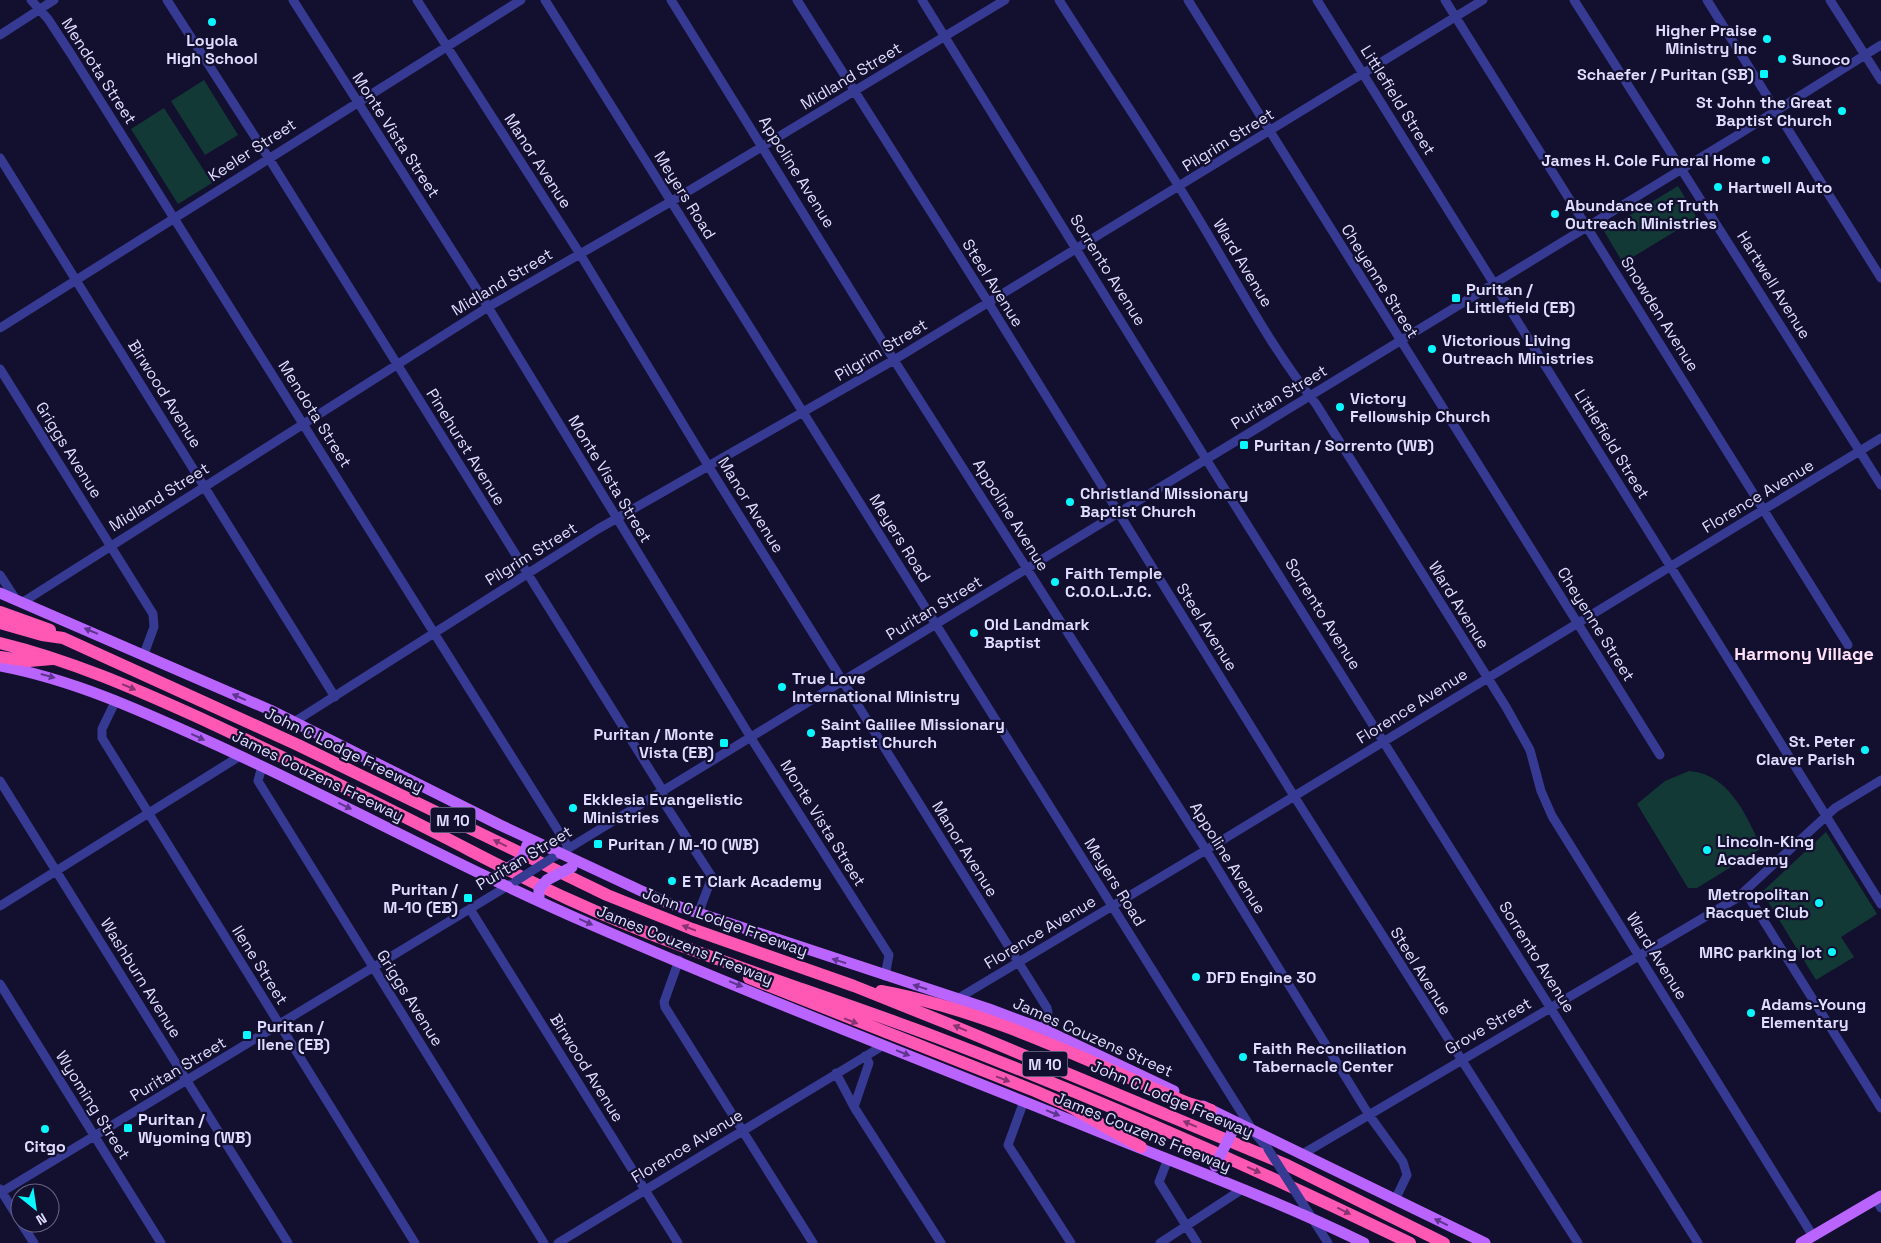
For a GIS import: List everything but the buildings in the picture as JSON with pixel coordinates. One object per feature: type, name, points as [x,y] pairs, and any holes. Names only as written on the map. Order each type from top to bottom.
[{"type":"highway","points":[[0,612],[47,628],[63,638]]},
{"type":"highway","name":"John C Lodge Freeway","points":[[0,624],[42,635],[63,638],[298,745],[607,895],[692,929],[854,986],[1287,1165],[1444,1243]]},
{"type":"highway","name":"John C Lodge Freeway","points":[[0,644],[36,652],[144,694],[302,765],[568,899],[728,963],[890,1020],[1033,1074],[1300,1190],[1410,1243]]},
{"type":"highway","points":[[0,657],[29,661],[55,659]]},
{"type":"highway","points":[[728,963],[749,979],[770,988],[1069,1106],[1141,1147]]},
{"type":"highway","points":[[854,986],[912,997],[990,1020],[1040,1039],[1188,1103],[1211,1110]]},
{"type":"main road","name":"James Couzens Freeway","points":[[0,593],[144,654],[294,722],[519,834],[665,902],[885,976]]},
{"type":"main road","name":"James Couzens Freeway","points":[[0,666],[52,677],[116,700],[262,766],[483,875],[512,883],[540,900],[679,960],[1024,1102],[1168,1159],[1213,1171],[1241,1190],[1311,1217],[1364,1243]]},
{"type":"main road","points":[[483,875],[496,876],[522,859],[527,845],[519,834]]},
{"type":"main road","points":[[540,900],[539,889],[546,880],[572,867],[581,867],[607,876]]},
{"type":"main road","name":"James Couzens Street","points":[[885,976],[1043,1029],[1130,1069],[1211,1110],[1234,1126],[1253,1131]]},
{"type":"main road","points":[[1213,1171],[1234,1126]]},
{"type":"main road","points":[[1253,1131],[1485,1243]]},
{"type":"main road","points":[[1802,1243],[1879,1201]]},
{"type":"street","name":"Mendota Street","points":[[31,0],[48,19],[71,54],[435,633],[561,853]]},
{"type":"street","points":[[0,35],[54,0]]},
{"type":"street","name":"Pinehurst Avenue","points":[[167,0],[268,157],[663,791],[663,801],[712,877],[698,914]]},
{"type":"street","name":"Monte Vista Street","points":[[293,0],[488,307],[616,518],[889,955],[885,976]]},
{"type":"street","name":"Manor Avenue","points":[[417,0],[580,254],[708,467],[1047,1008],[1048,1013],[1043,1029]]},
{"type":"street","name":"Keeler Street","points":[[0,328],[268,157],[521,0]]},
{"type":"street","name":"Meyers Road","points":[[545,0],[1253,1131],[1268,1149],[1328,1243]]},
{"type":"street","name":"Appoline Avenue","points":[[671,0],[894,360],[1206,850],[1369,1115],[1406,1168],[1407,1175],[1395,1200]]},
{"type":"street","name":"Steel Avenue","points":[[797,0],[988,302],[1294,796],[1578,1243]]},
{"type":"street","name":"Sorrento Avenue","points":[[922,0],[1078,248],[1206,459],[1385,741],[1698,1243]]},
{"type":"street","name":"Midland Street","points":[[19,600],[111,545],[488,307],[672,201],[1005,0]]},
{"type":"street","name":"Ward Avenue","points":[[1059,0],[1179,187],[1302,389],[1310,396],[1487,678],[1530,750],[1541,791],[1552,816],[1813,1236]]},
{"type":"street","name":"Cheyenne Street","points":[[1188,0],[1660,755]]},
{"type":"street","name":"Littlefield Street","points":[[1317,0],[1881,904]]},
{"type":"street","name":"Snowden Avenue","points":[[1445,0],[1765,509],[1848,645]]},
{"type":"street","name":"Pilgrim Street","points":[[294,722],[616,518],[804,413],[894,360],[1270,132],[1483,0]]},
{"type":"street","name":"Hartwell Avenue","points":[[1574,0],[1681,170],[1712,214],[1881,485]]},
{"type":"street","points":[[1707,0],[1881,278]]},
{"type":"street","points":[[1830,0],[1881,80]]},
{"type":"street","name":"Puritan Street","points":[[1,1191],[96,1137],[1681,170],[1881,45]]},
{"type":"street","name":"Birwood Avenue","points":[[0,158],[335,696]]},
{"type":"street","name":"Griggs Avenue","points":[[0,369],[153,614],[154,627],[144,654]]},
{"type":"street","name":"Florence Avenue","points":[[957,999],[1206,850],[1881,438]]},
{"type":"street","points":[[0,574],[19,600]]},
{"type":"street","name":"Ilene Street","points":[[116,700],[102,729],[102,738],[415,1243]]},
{"type":"street","points":[[0,906],[240,756]]},
{"type":"street","name":"Griggs Avenue","points":[[262,766],[258,781],[544,1243]]},
{"type":"street","name":"Washburn Avenue","points":[[0,780],[288,1243]]},
{"type":"street","name":"Grove Street","points":[[1301,1154],[1745,891],[1826,815],[1881,780]]},
{"type":"street","points":[[1745,891],[1881,1108]]},
{"type":"street","name":"Birwood Avenue","points":[[470,909],[678,1243]]},
{"type":"street","points":[[679,960],[664,1004],[813,1243]]},
{"type":"street","name":"Wyoming Street","points":[[0,984],[161,1243]]},
{"type":"street","name":"Florence Avenue","points":[[558,1243],[884,1045]]},
{"type":"street","points":[[854,1107],[869,1063],[865,1056]]},
{"type":"street","points":[[836,1073],[854,1107],[941,1243]]},
{"type":"street","points":[[1024,1102],[1008,1145],[1071,1243]]},
{"type":"street","points":[[1168,1159],[1159,1182],[1197,1243]]},
{"type":"street","points":[[1160,1243],[1241,1190]]},
{"type":"street","points":[[1,1191],[10,1205]]},
{"type":"green space","points":[[204,80],[238,135],[205,155],[171,101]]},
{"type":"green space","points":[[164,108],[212,183],[178,204],[131,129]]},
{"type":"green space","points":[[1678,186],[1697,218],[1623,263],[1604,231]]},
{"type":"green space","points":[[1689,771],[1703,774],[1726,788],[1743,810],[1762,848],[1697,888],[1688,888],[1637,804],[1665,781]]},
{"type":"green space","name":"Metropolitan Racquet Club","points":[[1826,832],[1877,914],[1841,937],[1854,957],[1816,980],[1762,892]]},
{"type":"place","name":"Loyola High School","points":[[212,22]]},
{"type":"place","name":"Higher Praise Ministry Inc","points":[[1767,39]]},
{"type":"place","name":"Sunoco","points":[[1782,59]]},
{"type":"place","name":"Schaefer / Puritan (SB)","points":[[1764,74]]},
{"type":"place","name":"St John the Great Baptist Church","points":[[1842,111]]},
{"type":"place","name":"James H. Cole Funeral Home","points":[[1766,160]]},
{"type":"place","name":"Hartwell Auto","points":[[1718,187]]},
{"type":"place","name":"Abundance of Truth Outreach Ministries","points":[[1555,214]]},
{"type":"place","name":"Puritan / Littlefield (EB)","points":[[1456,298]]},
{"type":"place","name":"Victorious Living Outreach Ministries","points":[[1432,349]]},
{"type":"place","name":"Victory Fellowship Church","points":[[1340,407]]},
{"type":"place","name":"Puritan / Sorrento (WB)","points":[[1244,445]]},
{"type":"place","name":"Christland Missionary Baptist Church","points":[[1070,502]]},
{"type":"place","name":"Faith Temple C.O.O.L.J.C.","points":[[1055,582]]},
{"type":"place","name":"Old Landmark Baptist","points":[[974,633]]},
{"type":"place","name":"True Love International Ministry","points":[[782,687]]},
{"type":"place","name":"Saint Galilee Missionary Baptist Church","points":[[811,733]]},
{"type":"place","name":"Puritan / Monte Vista (EB)","points":[[724,743]]},
{"type":"place","name":"St. Peter Claver Parish","points":[[1865,750]]},
{"type":"place","name":"Ekklesia Evangelistic Ministries","points":[[573,808]]},
{"type":"place","name":"Puritan / M-10 (WB)","points":[[598,844]]},
{"type":"place","name":"Lincoln-King Academy","points":[[1707,850]]},
{"type":"place","name":"E T Clark Academy","points":[[672,881]]},
{"type":"place","name":"Puritan / M-10 (EB)","points":[[468,898]]},
{"type":"place","name":"Metropolitan Racquet Club","points":[[1819,903]]},
{"type":"place","name":"MRC parking lot","points":[[1832,952]]},
{"type":"place","name":"DFD Engine 30","points":[[1196,977]]},
{"type":"place","name":"Adams-Young Elementary","points":[[1751,1013]]},
{"type":"place","name":"Puritan / Ilene (EB)","points":[[247,1035]]},
{"type":"place","name":"Faith Reconciliation Tabernacle Center","points":[[1243,1057]]},
{"type":"place","name":"Puritan / Wyoming (WB)","points":[[128,1128]]},
{"type":"place","name":"Citgo","points":[[45,1129]]},
{"type":"district","name":"Harmony Village","points":[[1804,653]]}]
